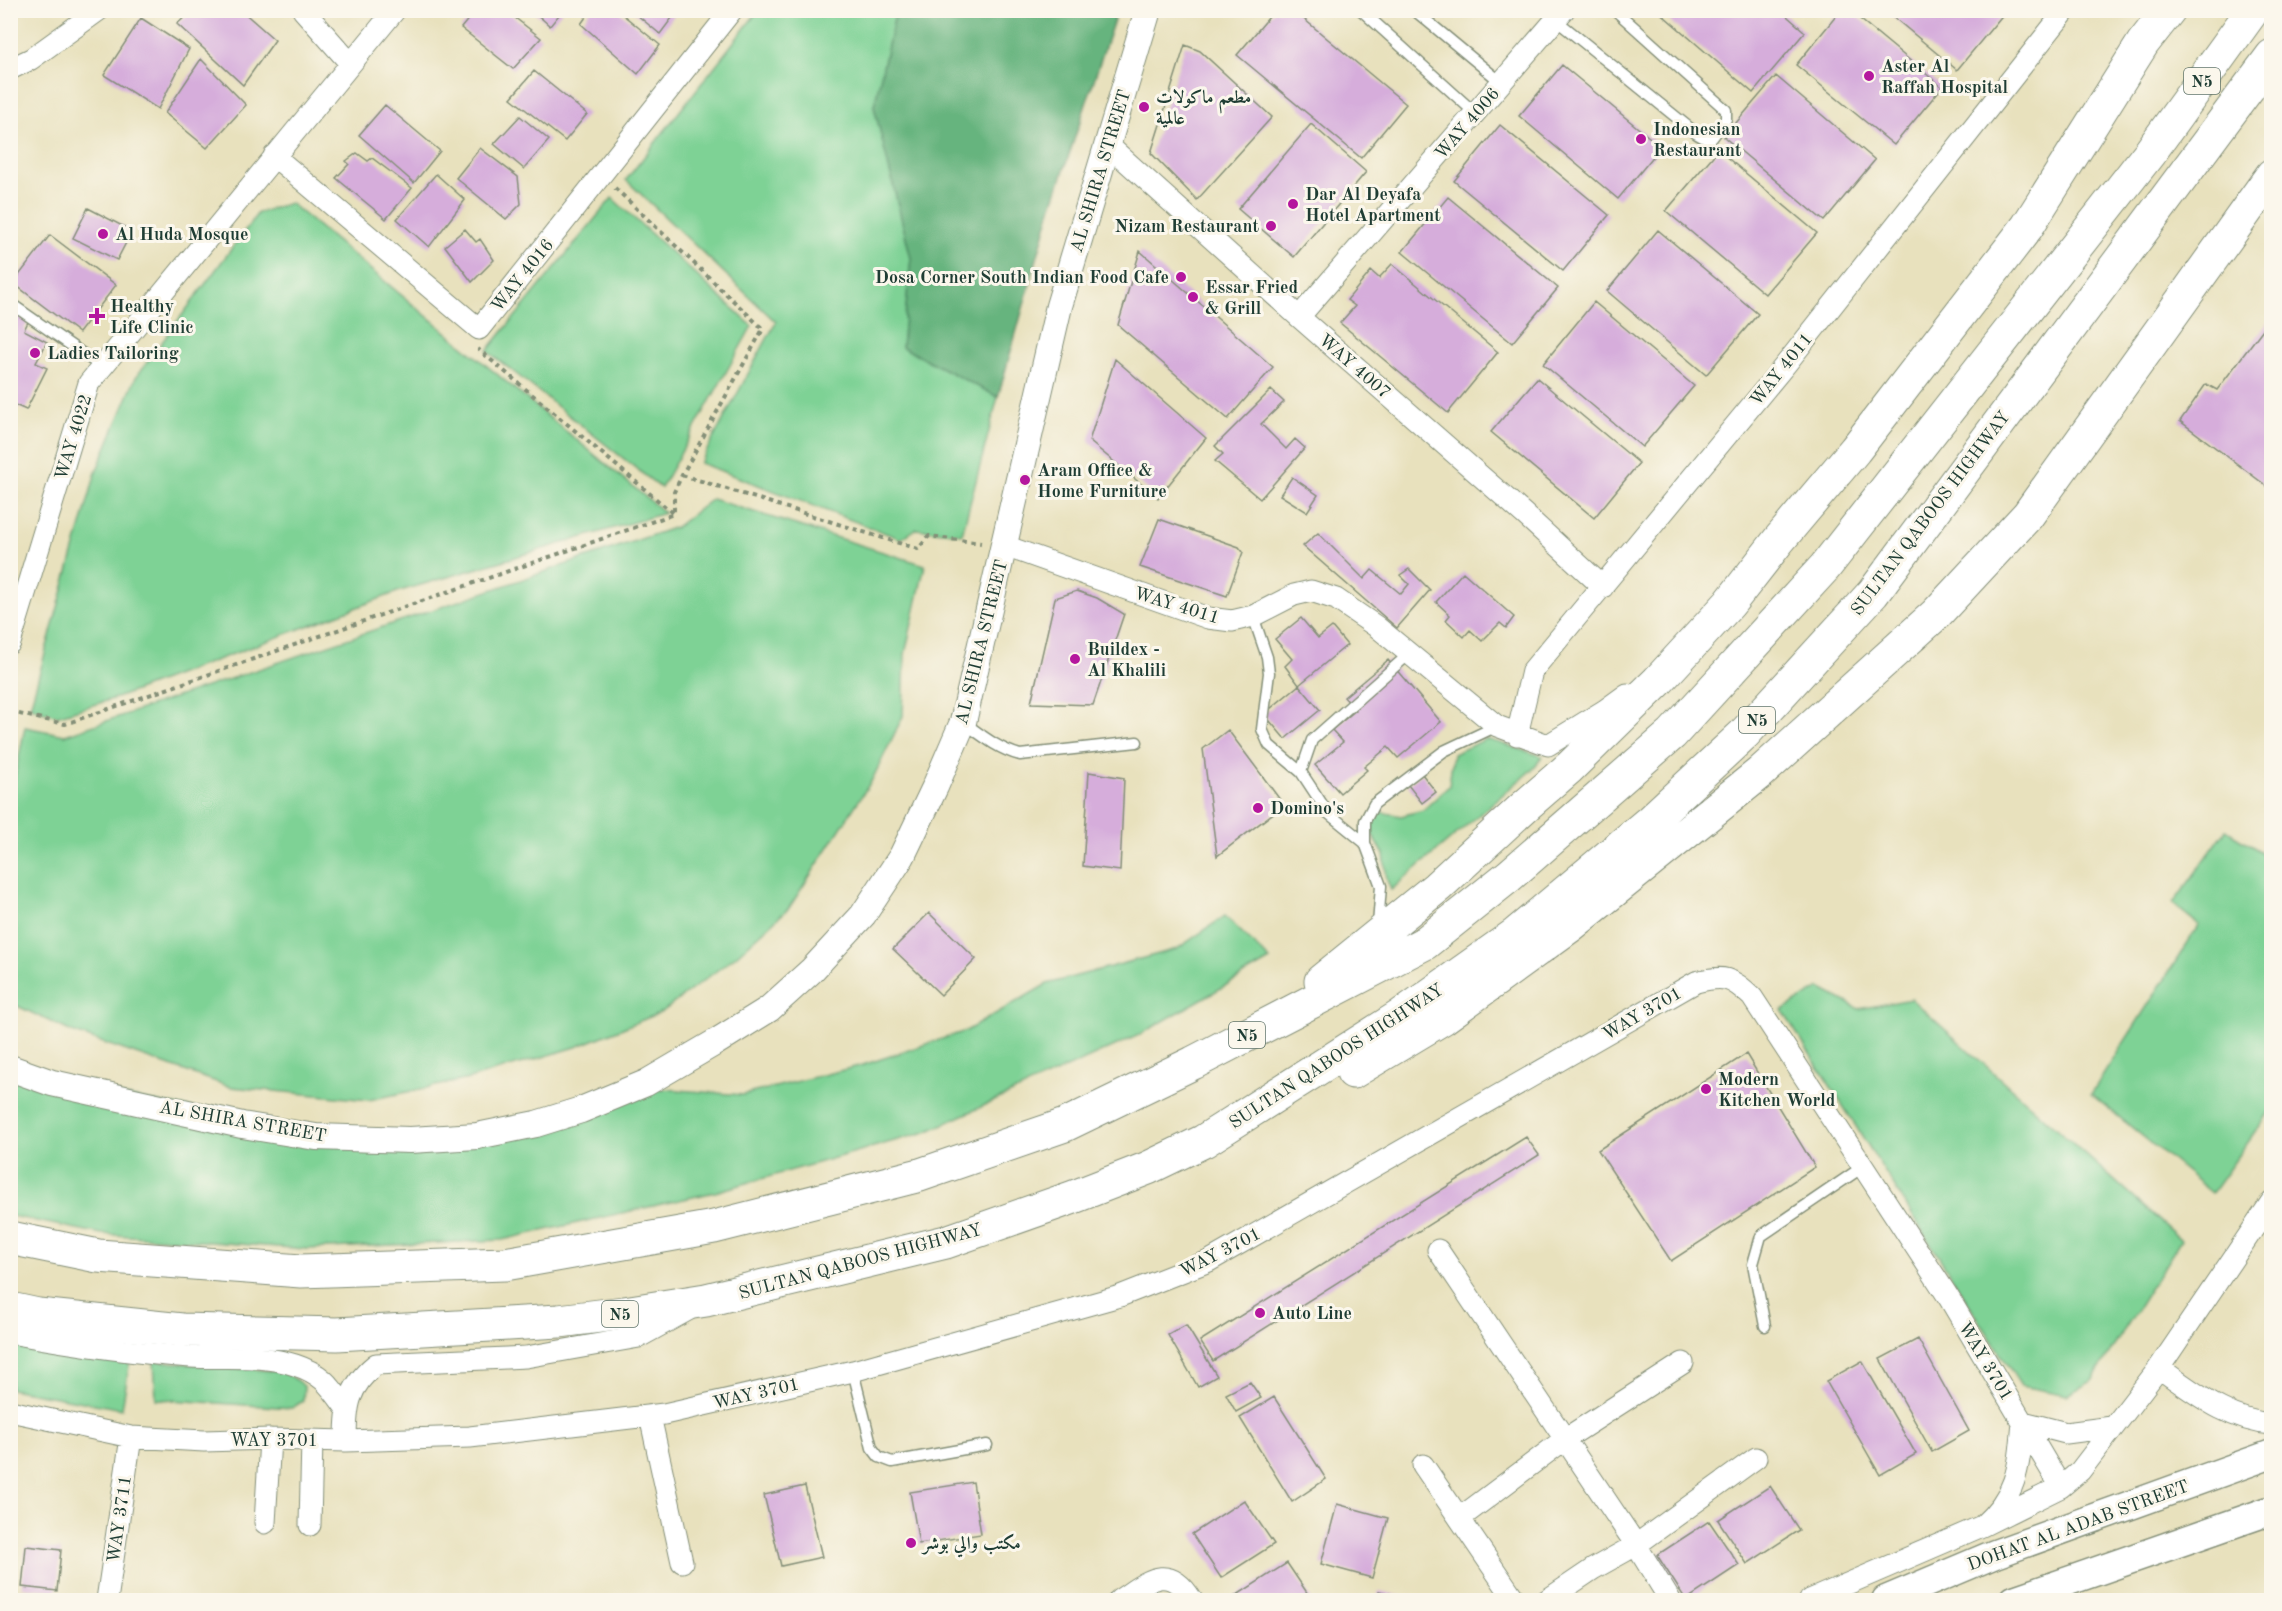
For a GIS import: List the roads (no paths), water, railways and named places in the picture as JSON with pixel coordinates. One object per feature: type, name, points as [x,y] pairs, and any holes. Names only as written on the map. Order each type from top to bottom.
[{"type":"highway","points":[[2143,43],[2156,10]]},
{"type":"highway","points":[[1193,1063],[1323,981],[1437,887],[1569,768],[1658,681],[1729,604],[1779,540],[1855,450],[2027,227],[2143,43],[2169,10]]},
{"type":"highway","name":"N5","points":[[10,1238],[98,1256],[301,1271],[505,1264],[714,1227],[920,1175],[1065,1125],[1193,1063],[1425,943],[1509,876],[1672,734],[1826,567],[2151,151],[2253,10]]},
{"type":"highway","name":"SULTAN QABOOS HIGHWAY","points":[[10,1309],[38,1315],[182,1330],[337,1334],[559,1321],[706,1300],[946,1242],[1148,1168],[1204,1141],[1399,1017],[1516,934],[1648,823],[1744,734],[1873,592],[2271,56]]},
{"type":"highway","points":[[1204,1141],[1353,1072],[1443,1018],[1570,926],[1760,773],[1936,614],[2028,515],[2271,174]]},
{"type":"main road","name":"DOHAT AL ADAB STREET","points":[[1886,1600],[1995,1554],[2271,1454]]},
{"type":"main road","points":[[2014,1600],[2271,1510]]},
{"type":"street","points":[[10,69],[31,60],[99,10]]},
{"type":"street","points":[[303,10],[350,63]]},
{"type":"street","name":"WAY 4022","points":[[10,643],[89,383],[394,10]]},
{"type":"street","name":"WAY 4016","points":[[274,156],[479,328],[732,10]]},
{"type":"street","name":"AL SHIRA STREET","points":[[10,1068],[52,1083],[242,1125],[316,1137],[410,1140],[477,1136],[536,1124],[581,1110],[646,1083],[769,1009],[811,971],[863,915],[902,856],[963,722],[1059,306],[1148,10]]},
{"type":"street","name":"WAY 4011","points":[[1517,735],[1532,671],[1786,364],[2066,10]]},
{"type":"street","name":"WAY 4006","points":[[1299,317],[1560,15]]},
{"type":"street","name":"WAY 4007","points":[[1108,145],[1299,317],[1524,514],[1602,587]]},
{"type":"street","name":"WAY 4011","points":[[1005,546],[1208,618],[1232,621],[1253,616],[1294,595],[1311,591],[1336,598],[1377,627],[1497,726],[1548,745],[1605,710],[1633,689],[1658,681]]},
{"type":"street","name":"WAY 3701","points":[[10,1412],[130,1437],[204,1441],[270,1439],[346,1441],[470,1437],[650,1416],[853,1371],[1120,1296],[1209,1261],[1696,982],[1715,978],[1736,981],[1752,997],[1949,1298],[2061,1486]]},
{"type":"street","points":[[1982,1526],[2061,1486],[2080,1471],[2159,1368],[2271,1201]]},
{"type":"street","points":[[1438,1250],[1636,1545],[1670,1600]]},
{"type":"street","points":[[346,1441],[346,1408],[362,1376],[376,1364],[526,1357],[639,1336],[706,1300]]},
{"type":"street","points":[[10,1333],[99,1348],[193,1357],[252,1358],[295,1365],[324,1379],[346,1408]]},
{"type":"street","points":[[1460,1518],[1565,1439],[1683,1363]]},
{"type":"street","points":[[2159,1368],[2223,1411],[2255,1423],[2271,1424]]},
{"type":"street","points":[[650,1416],[682,1562]]},
{"type":"street","name":"WAY 3701","points":[[2023,1422],[2066,1433],[2112,1427]]},
{"type":"street","name":"WAY 3701","points":[[1810,1600],[1982,1526],[1995,1514],[2011,1491],[2019,1466],[2023,1422]]},
{"type":"street","name":"WAY 3711","points":[[107,1600],[130,1437]]},
{"type":"street","points":[[265,1523],[270,1439]]},
{"type":"street","points":[[310,1525],[312,1440]]},
{"type":"street","points":[[1547,1600],[1593,1569],[1636,1545],[1756,1458]]},
{"type":"street","points":[[1423,1465],[1515,1600]]},
{"type":"street","points":[[2195,1538],[2238,1534],[2271,1524]]},
{"type":"street","points":[[1119,1600],[1152,1578],[1168,1578],[1184,1588],[1192,1600]]},
{"type":"lane","points":[[1361,10],[1475,113]]},
{"type":"lane","points":[[1414,10],[1502,83]]},
{"type":"lane","points":[[1560,15],[1697,134],[1706,140],[1712,138],[1726,119],[1726,110],[1615,10]]},
{"type":"lane","points":[[10,303],[102,367]]},
{"type":"lane","points":[[1253,616],[1267,657],[1269,673],[1262,729],[1269,745],[1301,772],[1328,813],[1365,843]]},
{"type":"lane","points":[[1301,772],[1312,740],[1409,654]]},
{"type":"lane","points":[[963,722],[1001,748],[1020,755],[1137,742]]},
{"type":"lane","points":[[1367,944],[1378,925],[1381,886],[1365,843],[1365,821],[1374,804],[1444,751],[1497,726]]},
{"type":"lane","points":[[1765,1326],[1753,1264],[1761,1236],[1864,1166]]},
{"type":"lane","points":[[853,1371],[872,1448],[879,1458],[892,1462],[987,1445]]},
{"type":"place","name":"Aster Al Raffah Hospital","points":[[1869,76]]},
{"type":"place","name":"مطعم ماكولات عالمية","points":[[1144,107]]},
{"type":"place","name":"Indonesian Restaurant","points":[[1641,139]]},
{"type":"place","name":"Dar Al Deyafa Hotel Apartment","points":[[1293,204]]},
{"type":"place","name":"Nizam Restaurant","points":[[1271,226]]},
{"type":"place","name":"Al Huda Mosque","points":[[103,234]]},
{"type":"place","name":"Dosa Corner South Indian Food Cafe","points":[[1181,277]]},
{"type":"place","name":"Essar Fried & Grill","points":[[1193,297]]},
{"type":"place","name":"Healthy Life Clinic","points":[[97,316]]},
{"type":"place","name":"Ladies Tailoring","points":[[35,353]]},
{"type":"place","name":"Aram Office & Home Furniture","points":[[1025,480]]},
{"type":"place","name":"Buildex - Al Khalili","points":[[1075,659]]},
{"type":"place","name":"Domino's","points":[[1258,808]]},
{"type":"place","name":"Modern Kitchen World","points":[[1706,1089]]},
{"type":"place","name":"Auto Line","points":[[1260,1313]]},
{"type":"place","name":"مكتب والي بوشر","points":[[911,1543]]}]
